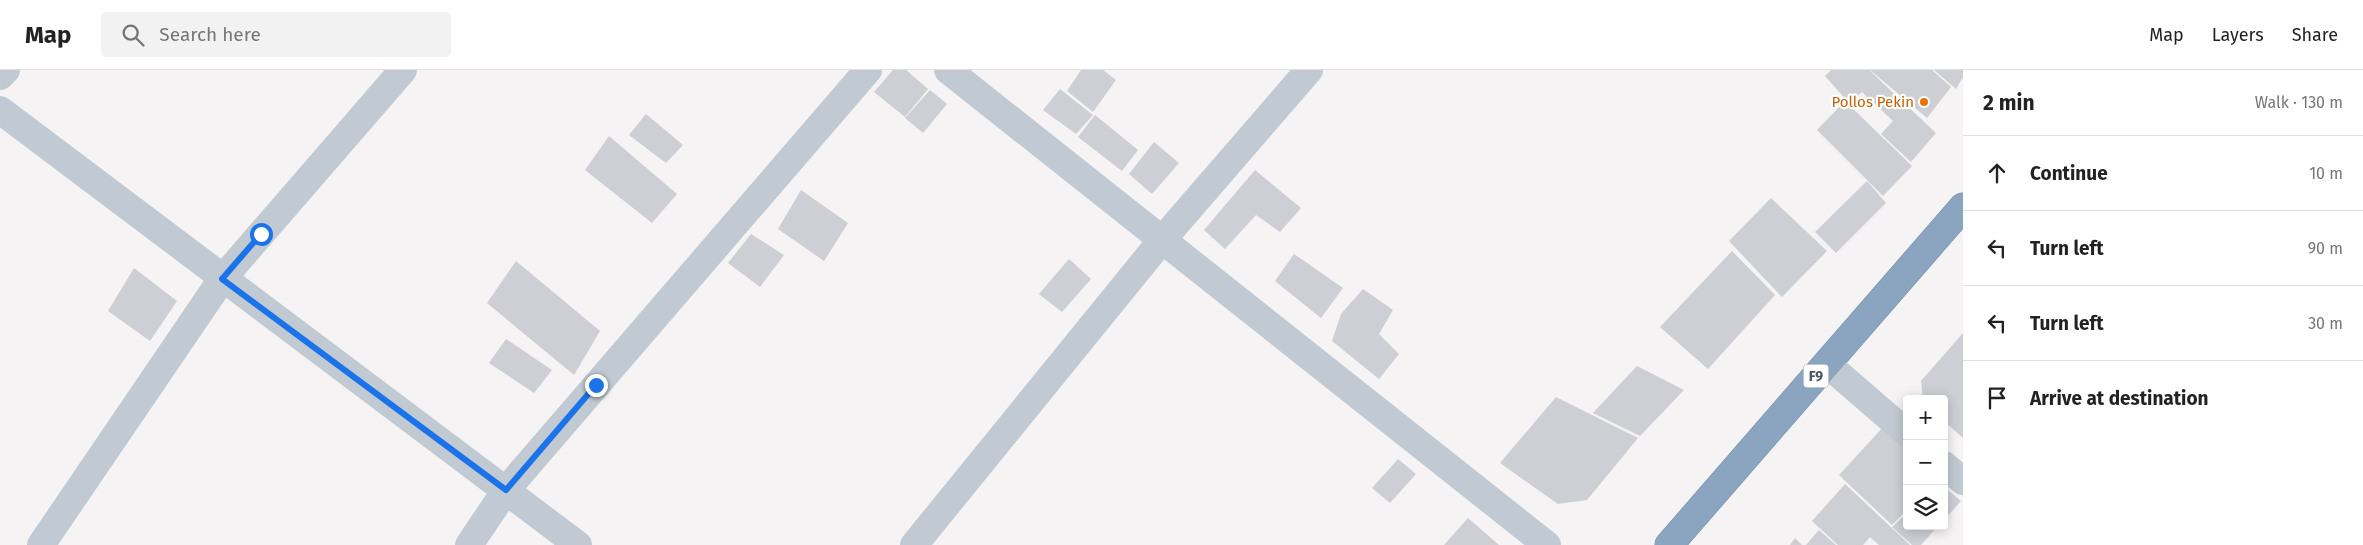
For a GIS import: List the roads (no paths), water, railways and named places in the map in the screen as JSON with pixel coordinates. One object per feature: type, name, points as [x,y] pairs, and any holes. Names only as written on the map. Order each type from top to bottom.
[{"type":"highway","name":"F9","points":[[1669,545],[1963,206]]},
{"type":"street","points":[[0,76],[6,70]]},
{"type":"street","points":[[41,545],[222,279],[403,70]]},
{"type":"street","points":[[469,545],[506,490],[868,70]]},
{"type":"street","points":[[948,70],[1547,545]]},
{"type":"street","points":[[914,545],[1162,240],[1308,70]]},
{"type":"street","points":[[0,110],[222,279],[578,545]]},
{"type":"street","points":[[1827,364],[1903,430]]},
{"type":"street","points":[[1948,468],[1963,481]]},
{"type":"place","name":"Pollos Pekin","points":[[1924,102]]}]
